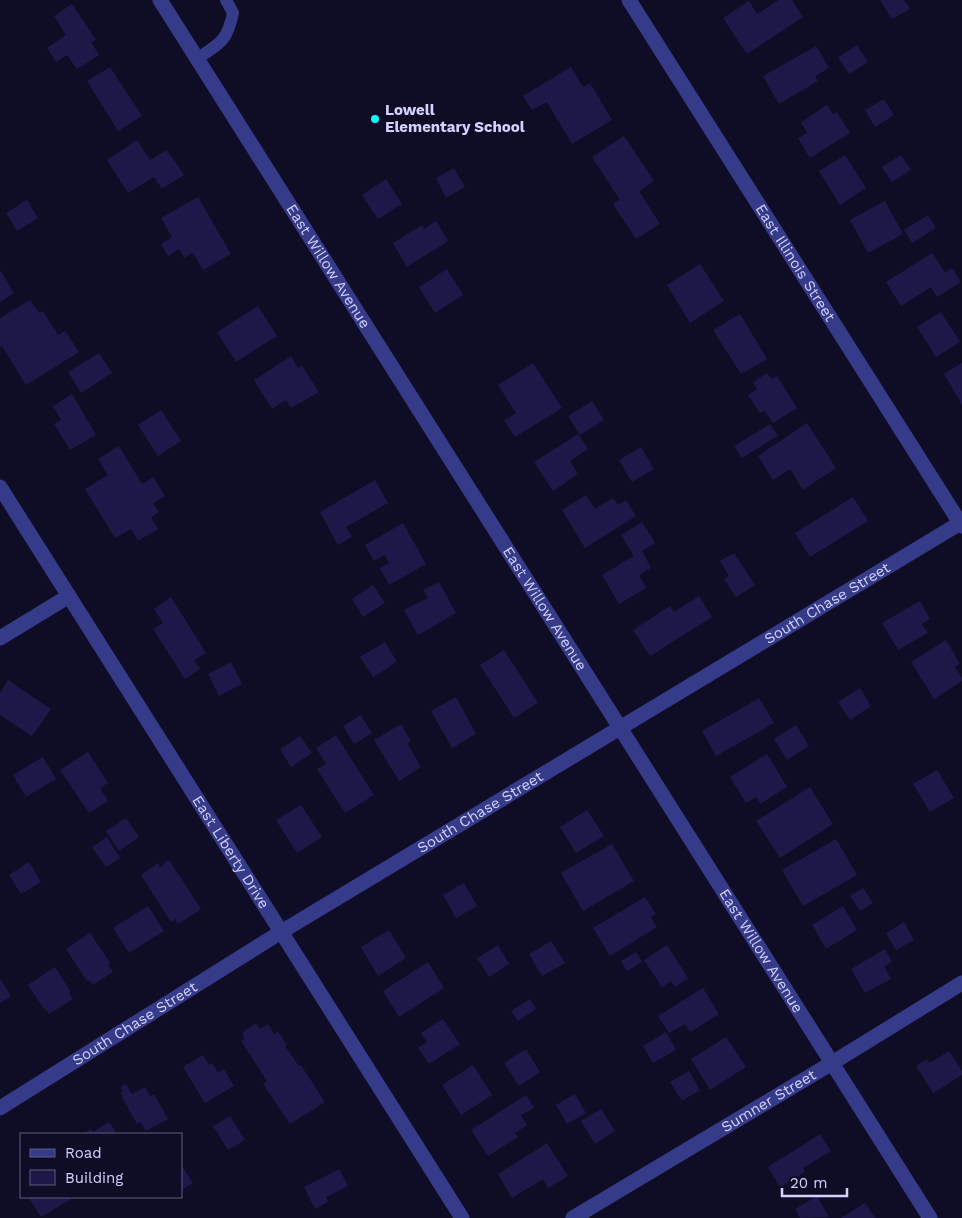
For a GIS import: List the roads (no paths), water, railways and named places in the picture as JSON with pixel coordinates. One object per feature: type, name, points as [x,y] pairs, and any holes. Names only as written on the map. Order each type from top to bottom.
[{"type":"street","name":"East Willow Avenue","points":[[160,0],[930,1218]]},
{"type":"street","name":"East Illinois Street","points":[[628,0],[961,524]]},
{"type":"street","name":"East Liberty Drive","points":[[0,487],[462,1218]]},
{"type":"street","name":"South Chase Street","points":[[0,1108],[281,932],[961,524]]},
{"type":"street","points":[[0,638],[69,596]]},
{"type":"street","name":"Sumner Street","points":[[573,1218],[962,983]]},
{"type":"lane","points":[[198,58],[222,42],[230,30],[233,13],[226,0]]},
{"type":"place","name":"Lowell Elementary School","points":[[375,119]]}]
